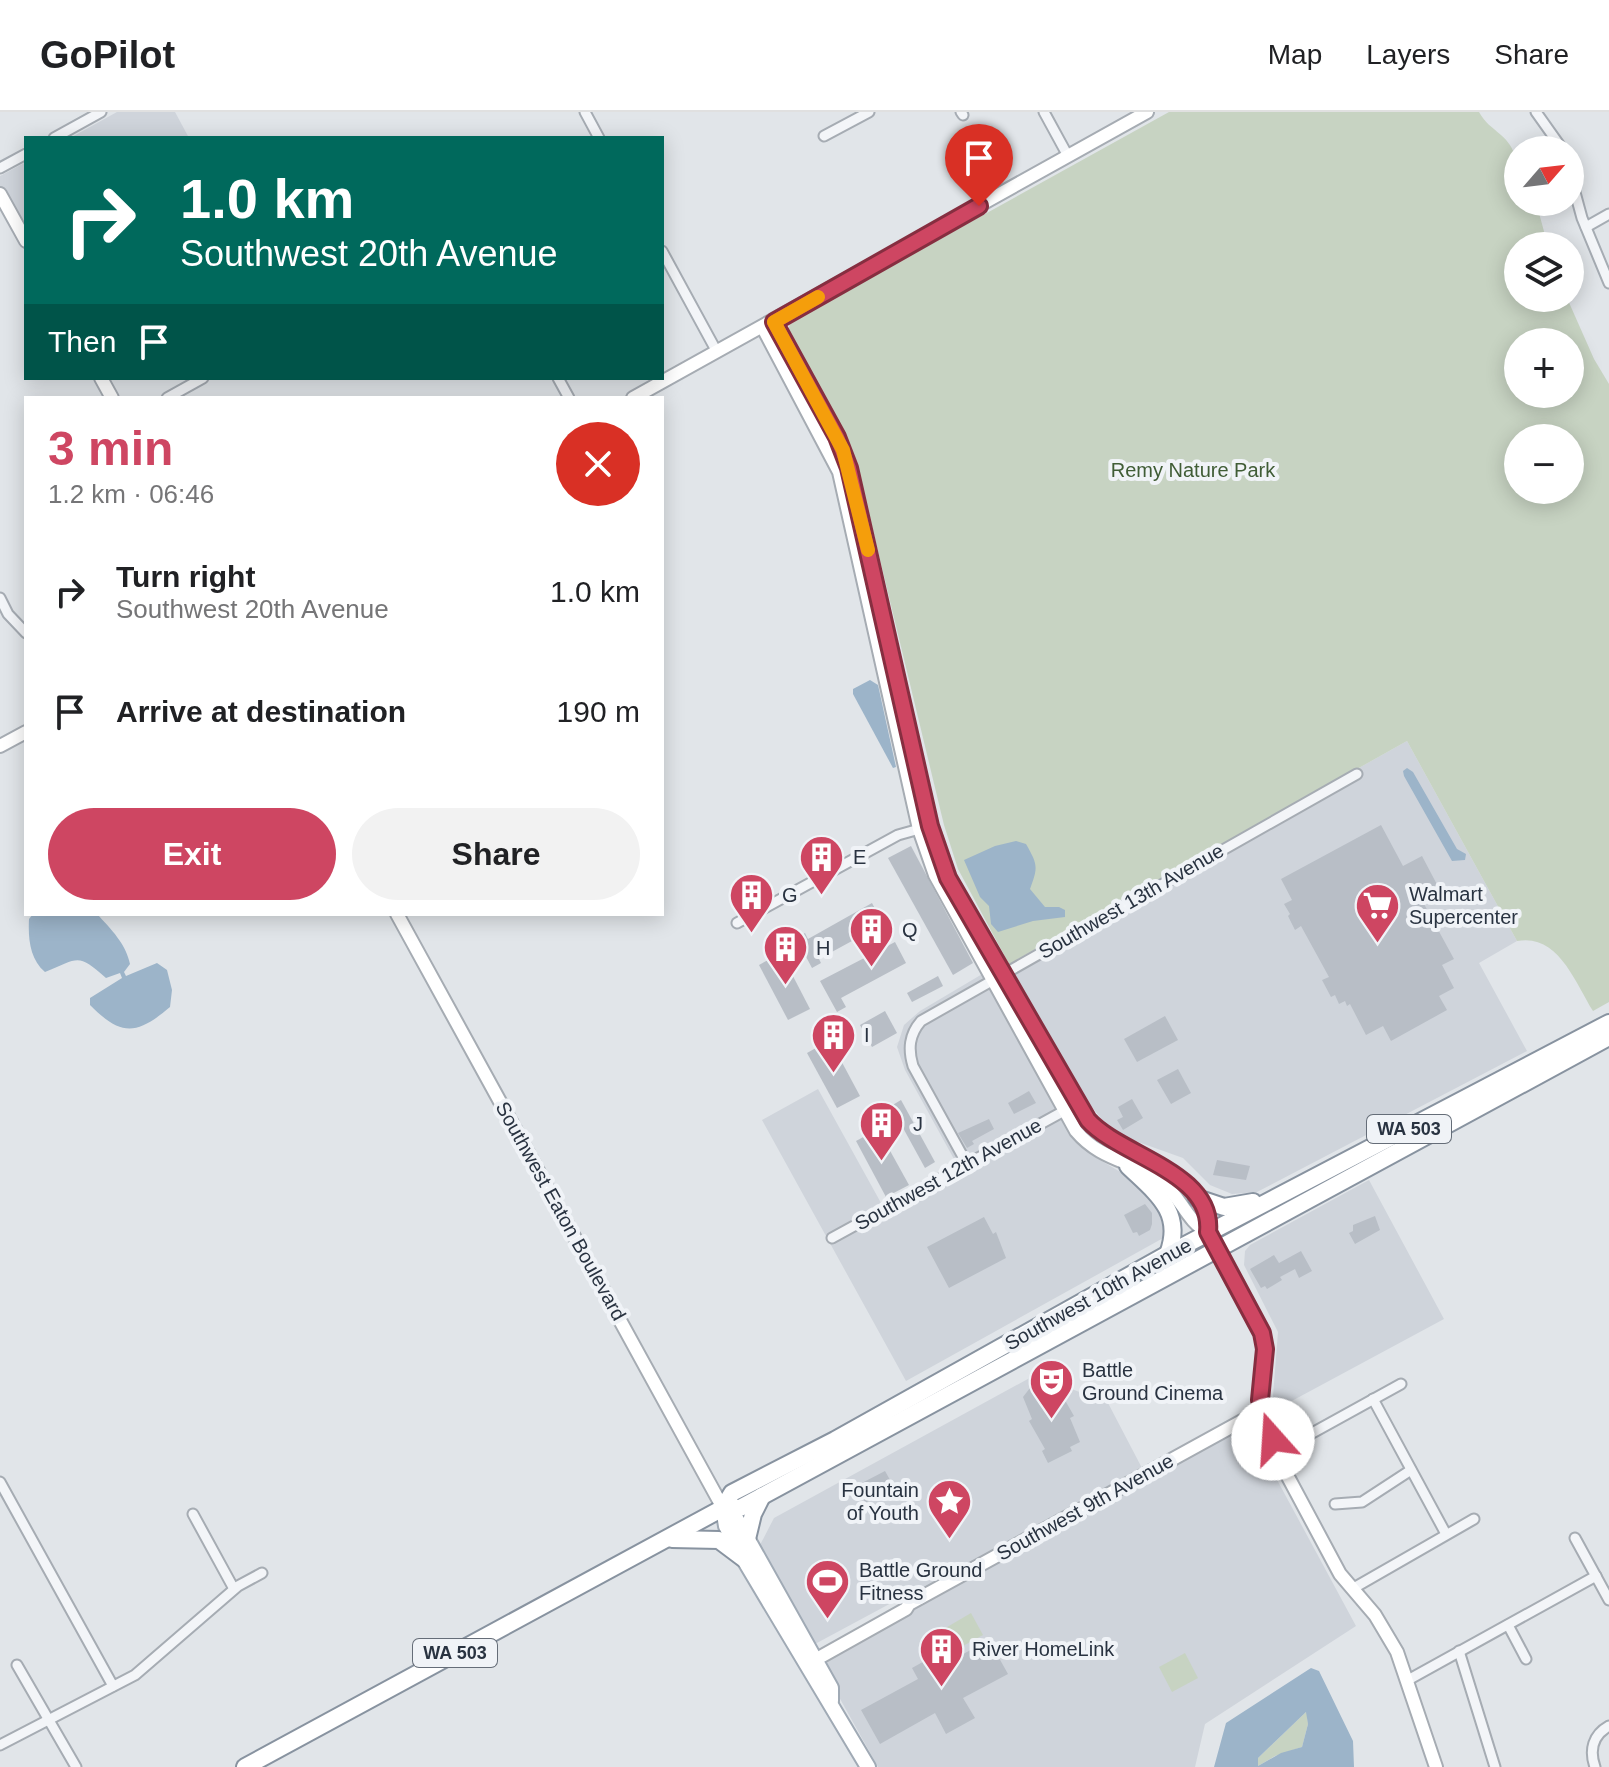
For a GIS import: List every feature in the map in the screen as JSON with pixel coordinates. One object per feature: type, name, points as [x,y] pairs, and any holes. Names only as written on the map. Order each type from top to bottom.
[{"type":"highway","name":"Southwest 10th Avenue","points":[[723,1508],[732,1493],[835,1440],[1208,1232],[1609,1023]]},
{"type":"highway","name":"Southwest 10th Avenue","points":[[245,1767],[723,1508],[740,1508],[1609,1037]]},
{"type":"highway","points":[[1128,1166],[1159,1196],[1173,1220],[1168,1254]]},
{"type":"highway","points":[[1197,1198],[1230,1208],[1271,1200]]},
{"type":"highway","points":[[747,1539],[750,1521],[762,1496]]},
{"type":"highway","points":[[666,1539],[719,1540],[743,1558]]},
{"type":"main road","name":"Southwest Eaton Boulevard","points":[[723,1508],[737,1520],[831,1688],[831,1701]]},
{"type":"main road","name":"Southwest Eaton Boulevard","points":[[723,1508],[726,1526],[743,1558],[820,1692],[831,1701],[868,1767]]},
{"type":"main road","points":[[784,1629],[797,1640],[807,1657],[812,1656]]},
{"type":"street","points":[[58,136],[101,112]]},
{"type":"street","points":[[585,112],[598,136]]},
{"type":"street","points":[[824,136],[869,112]]},
{"type":"street","points":[[1044,112],[1068,156]]},
{"type":"street","points":[[637,396],[1147,112]]},
{"type":"street","points":[[1536,112],[1553,136]]},
{"type":"street","points":[[0,168],[24,155]]},
{"type":"street","points":[[0,194],[24,237]]},
{"type":"street","points":[[1586,227],[1609,214]]},
{"type":"street","points":[[1583,216],[1609,283]]},
{"type":"street","points":[[664,255],[717,352]]},
{"type":"street","points":[[768,325],[836,463],[857,527],[935,875],[1088,1120],[1111,1140],[1165,1167],[1197,1198],[1209,1219],[1208,1232],[1262,1333],[1265,1349],[1260,1390],[1262,1410],[1276,1453],[1340,1574],[1383,1626],[1408,1680],[1436,1767]]},
{"type":"street","points":[[171,396],[199,380]]},
{"type":"street","points":[[0,598],[8,614],[24,631]]},
{"type":"street","points":[[0,746],[24,733]]},
{"type":"street","name":"Southwest 13th Avenue","points":[[967,1164],[913,1066],[909,1050],[911,1037],[921,1021],[1357,774]]},
{"type":"street","points":[[737,923],[898,835],[925,828]]},
{"type":"street","name":"Southwest Eaton Boulevard","points":[[398,916],[723,1508]]},
{"type":"street","points":[[998,977],[1064,1111],[1089,1144],[1162,1182],[1180,1200],[1195,1226],[1208,1232]]},
{"type":"street","name":"Southwest 12th Avenue","points":[[832,1238],[1064,1111]]},
{"type":"street","points":[[1276,1453],[1401,1384]]},
{"type":"street","points":[[1373,1399],[1446,1534]]},
{"type":"street","name":"Southwest 9th Avenue","points":[[812,1656],[906,1609],[909,1604],[1262,1410]]},
{"type":"street","points":[[1335,1504],[1362,1502],[1411,1470]]},
{"type":"street","points":[[0,1482],[113,1686]]},
{"type":"street","points":[[193,1514],[234,1589]]},
{"type":"street","points":[[1352,1589],[1474,1519]]},
{"type":"street","points":[[1575,1538],[1609,1600]]},
{"type":"street","points":[[0,1745],[135,1675],[234,1589],[262,1573]]},
{"type":"street","points":[[1408,1680],[1596,1576]]},
{"type":"street","points":[[1508,1625],[1526,1659]]},
{"type":"street","points":[[1459,1651],[1495,1767]]},
{"type":"street","points":[[17,1665],[76,1767]]},
{"type":"street","points":[[1595,1767],[1591,1756],[1593,1743],[1609,1726]]},
{"type":"shaded area","points":[[117,112],[175,112],[188,136],[74,136]]},
{"type":"shaded area","points":[[24,163],[24,230],[0,186],[0,176]]},
{"type":"shaded area","points":[[1407,741],[1517,941],[1479,963],[1527,1051],[1257,1192],[1232,1194],[1210,1185],[1183,1158],[1113,1133],[1091,1106],[1009,964]]},
{"type":"shaded area","points":[[984,973],[1078,1141],[1095,1157],[1134,1180],[1166,1217],[1165,1237],[906,1381],[762,1120],[818,1089],[886,1212],[960,1170],[905,1070],[897,1047],[904,1025],[920,1011]]},
{"type":"shaded area","points":[[1369,1180],[1444,1319],[1275,1410],[1273,1396],[1278,1332],[1244,1265],[1245,1251],[1250,1245]]},
{"type":"shaded area","points":[[1046,1369],[1069,1388],[1108,1403],[1143,1470],[915,1595],[895,1601],[815,1644],[760,1545],[774,1518]]},
{"type":"shaded area","points":[[1248,1426],[1356,1626],[1205,1724],[1195,1767],[878,1767],[824,1670],[827,1656]]},
{"type":"green space","name":"Remy Nature Park","points":[[1169,112],[1479,112],[1504,138],[1504,216],[1540,216],[1544,232],[1504,232],[1504,312],[1573,312],[1580,328],[1504,328],[1504,408],[1584,408],[1584,336],[1609,384],[1609,1002],[1593,1011],[1572,974],[1554,952],[1544,944],[1517,941],[1407,741],[1009,964],[958,869],[944,825],[856,460],[845,433],[788,334],[790,322]]},
{"type":"green space","points":[[971,1613],[983,1635],[948,1654],[937,1633]]},
{"type":"green space","points":[[1185,1653],[1198,1678],[1172,1692],[1159,1667]]},
{"type":"green space","points":[[1307,1711],[1308,1724],[1302,1747],[1275,1756],[1258,1766],[1258,1758]]},
{"type":"water","points":[[870,680],[878,685],[896,767],[893,768],[853,694],[853,689]]},
{"type":"water","points":[[1407,768],[1413,772],[1457,849],[1466,854],[1465,860],[1452,861],[1404,776],[1403,771]]},
{"type":"water","points":[[1016,841],[1026,844],[1035,862],[1030,889],[1045,907],[1065,910],[1065,917],[1033,921],[998,932],[991,924],[989,906],[980,897],[964,860],[995,846]]},
{"type":"water","points":[[31,916],[99,916],[125,950],[130,964],[124,972],[126,976],[157,963],[167,970],[172,990],[170,1007],[138,1027],[120,1027],[111,1022],[90,1005],[90,998],[122,978],[120,973],[106,978],[78,960],[45,972],[31,948]]},
{"type":"water","points":[[1311,1668],[1319,1671],[1353,1741],[1354,1767],[1214,1767],[1226,1723]],"holes":[[[1306,1712],[1308,1724],[1302,1747],[1281,1753],[1258,1766],[1258,1758]]]},
{"type":"building","name":"Walmart Supercenter","points":[[1381,825],[1403,866],[1422,856],[1442,894],[1424,904],[1454,959],[1442,965],[1454,988],[1439,996],[1447,1010],[1391,1041],[1383,1026],[1366,1035],[1350,1004],[1347,1006],[1345,1001],[1339,1004],[1335,995],[1331,997],[1322,980],[1329,977],[1301,926],[1295,930],[1288,916],[1290,914],[1284,904],[1292,900],[1281,879]]},
{"type":"building","points":[[911,846],[973,963],[953,975],[888,858]]},
{"type":"building","points":[[872,903],[883,924],[819,959],[821,963],[812,968],[796,938],[805,933],[808,939]]},
{"type":"building","name":"Q","points":[[895,942],[906,963],[841,998],[846,1007],[837,1012],[820,981]]},
{"type":"building","name":"H","points":[[781,953],[810,1009],[788,1020],[759,965]]},
{"type":"building","points":[[938,976],[943,986],[912,1002],[907,993]]},
{"type":"building","points":[[885,1011],[897,1033],[872,1047],[860,1025]]},
{"type":"building","points":[[1165,1016],[1178,1040],[1137,1062],[1124,1039]]},
{"type":"building","name":"I","points":[[830,1040],[860,1096],[837,1108],[807,1053]]},
{"type":"building","points":[[1178,1069],[1191,1093],[1171,1104],[1157,1080]]},
{"type":"building","points":[[1029,1091],[1036,1103],[1014,1114],[1008,1103]]},
{"type":"building","points":[[1132,1099],[1143,1118],[1123,1130],[1117,1120],[1123,1117],[1118,1107]]},
{"type":"building","points":[[901,1100],[935,1162],[925,1168],[891,1106]]},
{"type":"building","points":[[989,1119],[994,1129],[972,1141],[974,1144],[967,1148],[958,1133]]},
{"type":"building","name":"J","points":[[878,1129],[909,1185],[886,1197],[856,1141]]},
{"type":"building","points":[[1217,1160],[1250,1166],[1246,1180],[1213,1175]]},
{"type":"building","points":[[1145,1204],[1152,1213],[1152,1224],[1150,1230],[1139,1236],[1137,1232],[1133,1233],[1124,1215]]},
{"type":"building","points":[[1375,1216],[1380,1230],[1355,1244],[1349,1233],[1353,1231],[1353,1225]]},
{"type":"building","points":[[984,1217],[993,1234],[996,1232],[1006,1258],[949,1288],[927,1247]]},
{"type":"building","points":[[1301,1251],[1312,1271],[1299,1278],[1295,1269],[1267,1289],[1265,1286],[1261,1288],[1250,1269],[1274,1255],[1279,1263]]},
{"type":"building","name":"Battle Ground Cinema","points":[[1049,1378],[1074,1416],[1070,1418],[1080,1442],[1070,1447],[1072,1451],[1048,1463],[1042,1451],[1045,1449],[1029,1421],[1032,1419],[1023,1397],[1030,1388]]},
{"type":"building","points":[[885,1471],[894,1487],[865,1503],[858,1485]]},
{"type":"building","name":"River HomeLink","points":[[989,1640],[1008,1674],[963,1698],[975,1718],[946,1734],[935,1713],[880,1744],[861,1710],[918,1679],[912,1668],[937,1654],[943,1665]]},
{"type":"slow traffic","points":[[818,297],[774,322],[843,450],[868,550]]},
{"type":"place","name":"E","points":[[822,896]]},
{"type":"place","name":"G","points":[[751,934]]},
{"type":"place","name":"Walmart Supercenter","points":[[1378,944]]},
{"type":"place","name":"Q","points":[[871,969]]},
{"type":"place","name":"H","points":[[785,987]]},
{"type":"place","name":"I","points":[[833,1074]]},
{"type":"place","name":"J","points":[[882,1163]]},
{"type":"place","name":"Battle Ground Cinema","points":[[1051,1420]]},
{"type":"place","name":"Fountain of Youth","points":[[950,1540]]},
{"type":"place","name":"Battle Ground Fitness","points":[[828,1620]]},
{"type":"place","name":"River HomeLink","points":[[941,1688]]},
{"type":"route","points":[[979,206],[774,322],[837,437],[849,468],[930,826],[948,878],[1088,1120],[1101,1134],[1120,1146],[1165,1167],[1189,1188],[1202,1205],[1209,1219],[1208,1232],[1262,1333],[1265,1349],[1260,1400],[1273,1439]]}]
